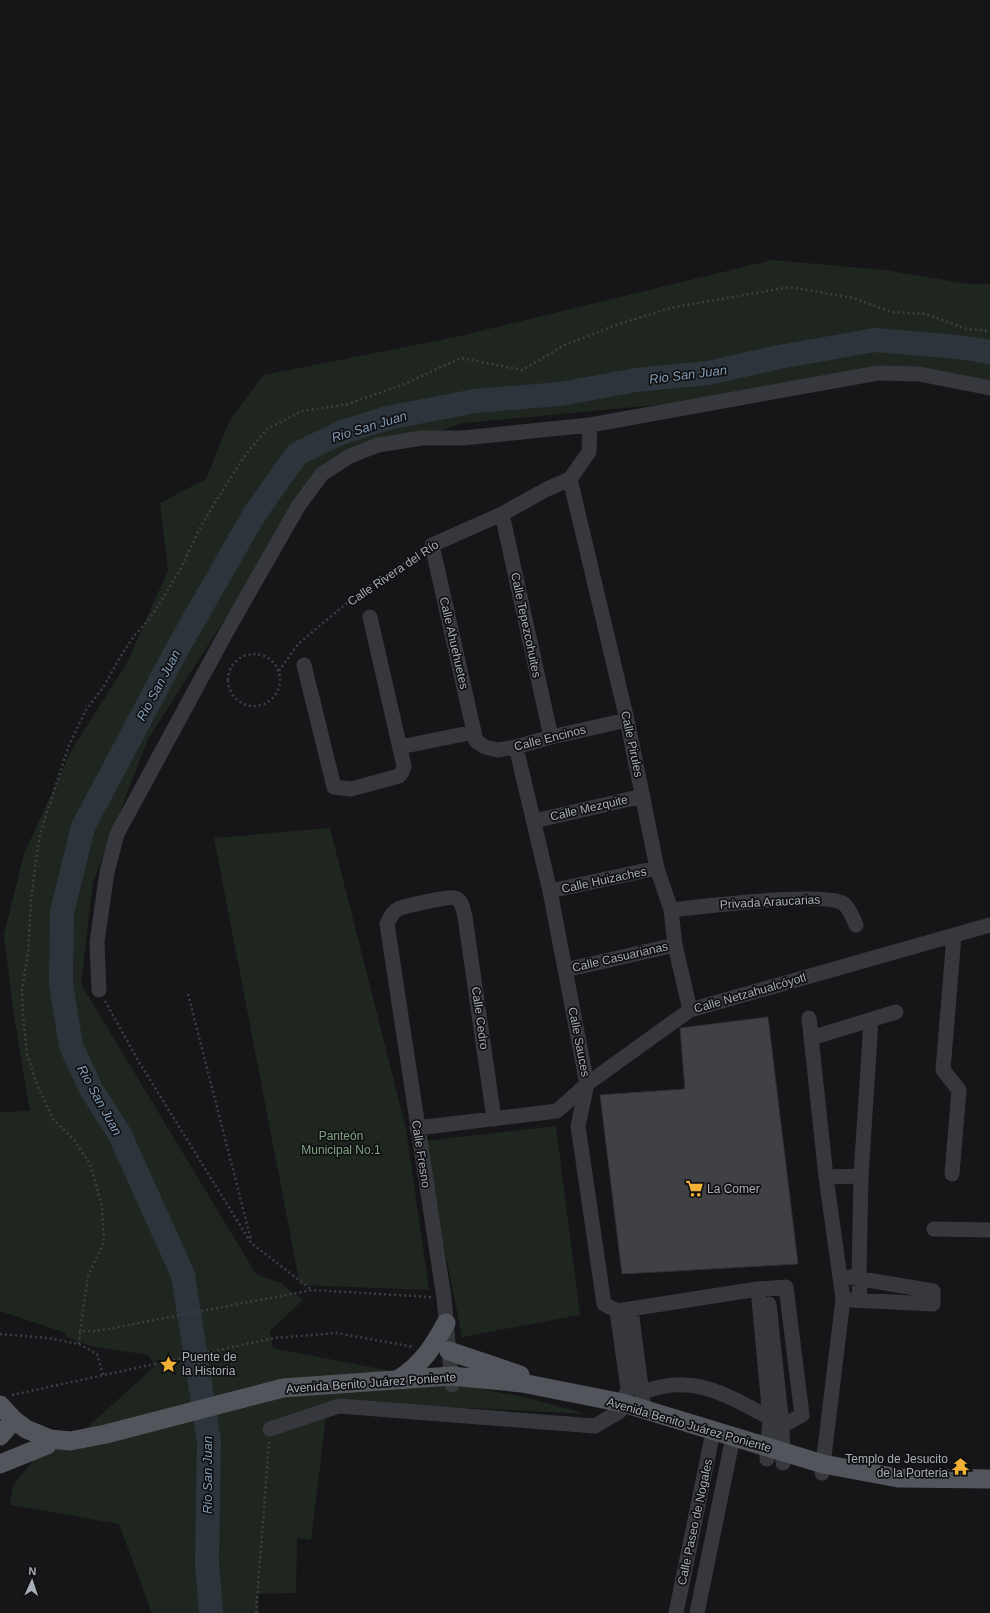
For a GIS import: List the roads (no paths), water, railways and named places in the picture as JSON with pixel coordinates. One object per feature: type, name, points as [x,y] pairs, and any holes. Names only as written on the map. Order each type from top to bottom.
[{"type":"main road","points":[[399,1379],[440,1350],[446,1323]]},
{"type":"main road","points":[[440,1350],[524,1377],[542,1387]]},
{"type":"main road","name":"Avenida Benito Juárez Poniente","points":[[107,1437],[285,1392],[399,1379],[522,1383],[621,1407],[732,1443],[896,1488],[990,1489]]},
{"type":"main road","name":"Avenida Benito Juárez Poniente","points":[[285,1392],[368,1389],[452,1380],[522,1393],[621,1407],[643,1401],[712,1437]]},
{"type":"main road","points":[[8,1420],[50,1439],[70,1441],[107,1437]]},
{"type":"main road","points":[[8,1420],[35,1443],[65,1448],[107,1437]]},
{"type":"main road","points":[[0,1464],[8,1420]]},
{"type":"main road","points":[[0,1464],[47,1445]]},
{"type":"main road","name":"Avenida Benito Juárez Poniente","points":[[823,1469],[898,1478],[990,1479]]},
{"type":"street","points":[[99,990],[97,942],[107,872],[117,834],[227,631],[300,505],[322,474],[350,456],[378,446],[422,438],[463,438],[590,425],[878,373],[919,374],[990,388]]},
{"type":"street","points":[[570,479],[589,452],[590,425]]},
{"type":"street","name":"Calle Rivera del Río","points":[[432,545],[502,514],[547,489],[570,479]]},
{"type":"street","name":"Calle Pirules","points":[[570,479],[627,720],[657,868],[670,910],[675,945],[690,1010]]},
{"type":"street","name":"Calle Tepezcohuites","points":[[502,514],[551,737]]},
{"type":"street","name":"Calle Ahuehuetes","points":[[432,545],[475,736]]},
{"type":"street","points":[[304,665],[334,787],[351,789],[399,776],[404,766],[370,617]]},
{"type":"street","name":"Calle Encinos","points":[[475,736],[485,747],[498,750],[627,720]]},
{"type":"street","points":[[400,747],[475,736]]},
{"type":"street","name":"Calle Sauces","points":[[516,747],[550,891],[587,1084],[578,1126],[604,1304],[624,1311]]},
{"type":"street","name":"Calle Mezquite","points":[[534,821],[643,796]]},
{"type":"street","name":"Calle Huizaches","points":[[550,891],[657,868]]},
{"type":"street","name":"Calle Cedro","points":[[387,924],[390,915],[398,909],[446,898],[455,898],[462,903],[494,1119]]},
{"type":"street","name":"Privada Araucarias","points":[[670,910],[740,902],[827,899],[843,903],[850,912],[856,925]]},
{"type":"street","name":"Calle Fresno","points":[[387,924],[444,1298],[446,1323]]},
{"type":"street","name":"Calle Netzahualcóyotl","points":[[417,1128],[557,1111],[587,1084],[690,1010],[990,925]]},
{"type":"street","points":[[952,1174],[959,1090],[943,1070],[954,936]]},
{"type":"street","name":"Calle Casuarianas","points":[[565,970],[675,945]]},
{"type":"street","points":[[811,1038],[896,1012]]},
{"type":"street","points":[[809,1018],[826,1177],[843,1299],[823,1469]]},
{"type":"street","points":[[860,1300],[861,1176],[871,1020]]},
{"type":"street","points":[[826,1177],[861,1176]]},
{"type":"street","points":[[934,1228],[990,1230]]},
{"type":"street","points":[[841,1277],[859,1278],[933,1291],[933,1304],[843,1299]]},
{"type":"street","points":[[786,1287],[802,1415],[776,1422],[713,1390],[685,1385],[667,1386],[643,1401],[624,1311],[763,1289],[786,1287]]},
{"type":"street","points":[[763,1289],[776,1422],[775,1455]]},
{"type":"street","points":[[270,1429],[339,1406],[595,1426],[621,1407],[628,1389],[624,1311]]},
{"type":"street","points":[[440,1350],[452,1380]]},
{"type":"street","name":"Calle Paseo de Nogales","points":[[676,1613],[712,1437]]},
{"type":"street","name":"Calle Paseo de Nogales","points":[[697,1613],[732,1443]]},
{"type":"waterway","name":"Rio San Juan","points":[[211,1613],[207,1563],[209,1441],[183,1275],[120,1135],[91,1089],[71,1046],[61,983],[62,912],[83,827],[180,644],[255,513],[297,454],[340,433],[387,418],[475,401],[560,394],[636,380],[708,373],[779,357],[875,340],[957,347],[990,352]]},
{"type":"place","name":"La Comer","points":[[694,1189]]},
{"type":"place","name":"Puente de la Historia","points":[[169,1364]]},
{"type":"place","name":"Templo de Jesucito de la Porteria","points":[[961,1466]]},
{"type":"park label","name":"Panteón Municipal No.1","points":[[341,1143]]}]
